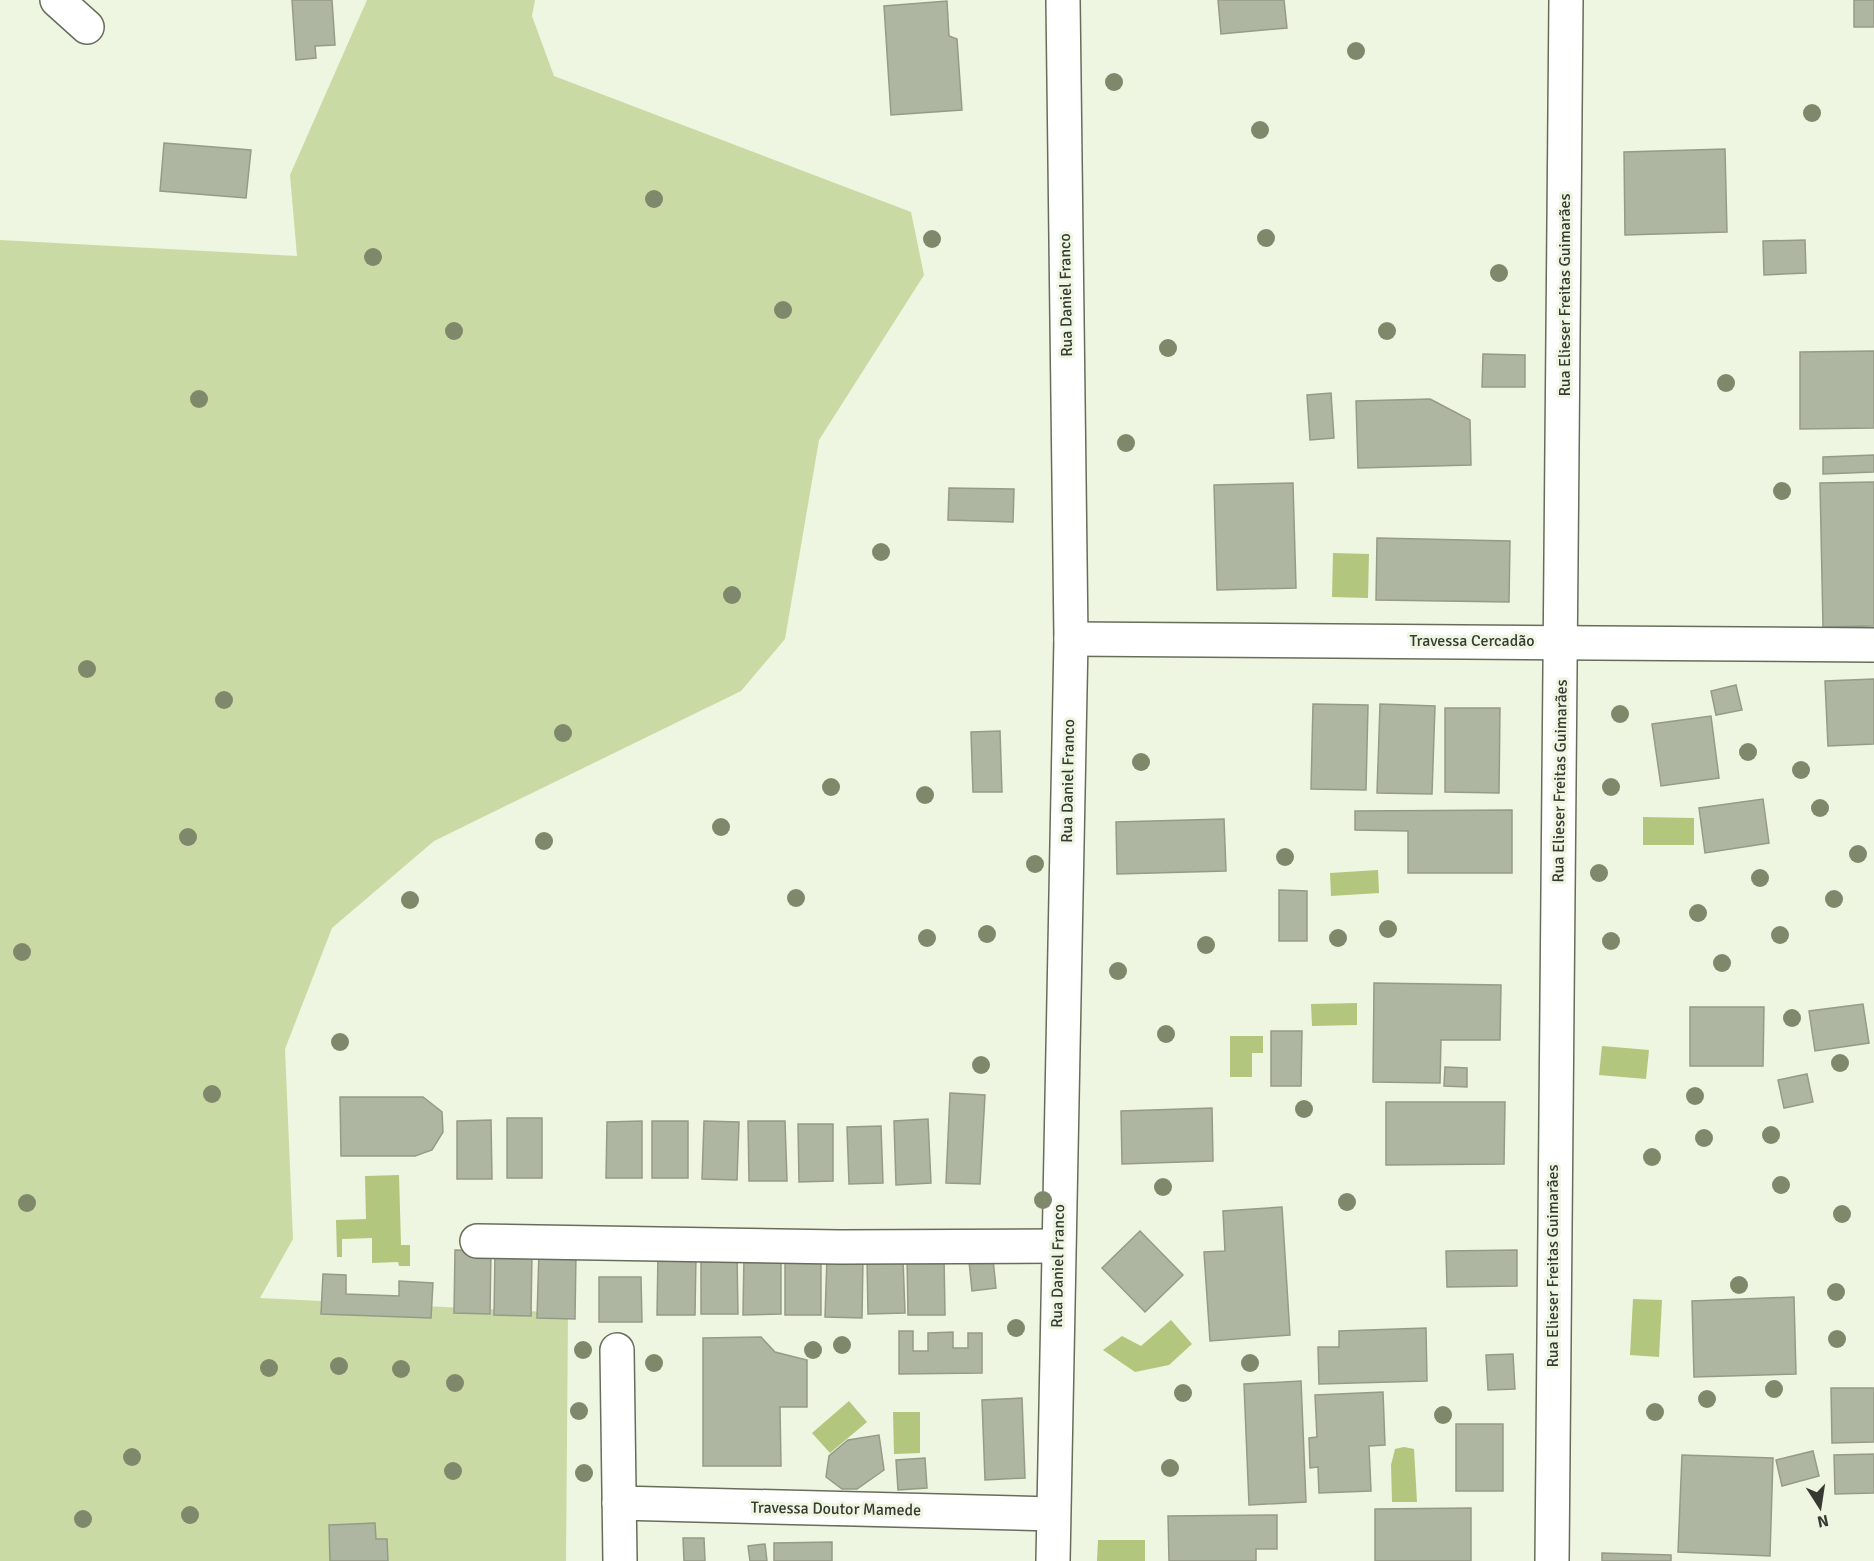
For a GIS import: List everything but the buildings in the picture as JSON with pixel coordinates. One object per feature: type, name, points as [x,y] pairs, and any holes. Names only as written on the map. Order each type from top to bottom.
[{"type":"street","points":[[57,0],[87,27]]},
{"type":"street","name":"Rua Daniel Franco","points":[[1053,1561],[1071,639],[1063,0]]},
{"type":"street","name":"Rua Elieser Freitas Guimarães","points":[[1552,1561],[1553,1245],[1563,642],[1566,0]]},
{"type":"street","name":"Travessa Cercadão","points":[[1071,639],[1874,645]]},
{"type":"street","points":[[477,1241],[840,1247],[1058,1246]]},
{"type":"street","points":[[617,1350],[620,1561]]},
{"type":"street","name":"Travessa Doutor Mamede","points":[[619,1503],[1053,1514]]},
{"type":"shaded area","points":[[367,0],[535,0],[532,16],[554,76],[911,212],[924,275],[819,440],[785,639],[741,691],[434,841],[332,928],[285,1049],[293,1239],[260,1298],[568,1313],[566,1561],[0,1561],[0,240],[297,256],[290,175]]},
{"type":"shaded area","points":[[1333,553],[1369,554],[1368,598],[1332,597]]},
{"type":"shaded area","points":[[1643,817],[1694,818],[1694,845],[1643,845]]},
{"type":"shaded area","points":[[1378,870],[1379,893],[1331,896],[1330,873]]},
{"type":"shaded area","points":[[1357,1003],[1357,1025],[1312,1026],[1311,1004]]},
{"type":"shaded area","points":[[1230,1036],[1263,1036],[1263,1053],[1252,1053],[1252,1077],[1230,1077]]},
{"type":"shaded area","points":[[1602,1046],[1649,1050],[1646,1079],[1599,1075]]},
{"type":"shaded area","points":[[399,1175],[401,1245],[410,1245],[410,1266],[399,1266],[398,1262],[372,1263],[372,1238],[342,1239],[342,1257],[337,1257],[336,1220],[366,1219],[365,1176]]},
{"type":"shaded area","points":[[1633,1299],[1662,1300],[1659,1357],[1630,1355]]},
{"type":"shaded area","points":[[1171,1320],[1192,1344],[1169,1365],[1135,1372],[1103,1350],[1122,1336],[1141,1346]]},
{"type":"shaded area","points":[[849,1401],[867,1422],[830,1453],[812,1433]]},
{"type":"shaded area","points":[[893,1412],[920,1412],[920,1453],[894,1454]]},
{"type":"shaded area","points":[[1404,1447],[1414,1449],[1417,1502],[1392,1502],[1391,1465],[1395,1449]]},
{"type":"shaded area","points":[[1098,1540],[1145,1540],[1145,1561],[1097,1561]]}]
